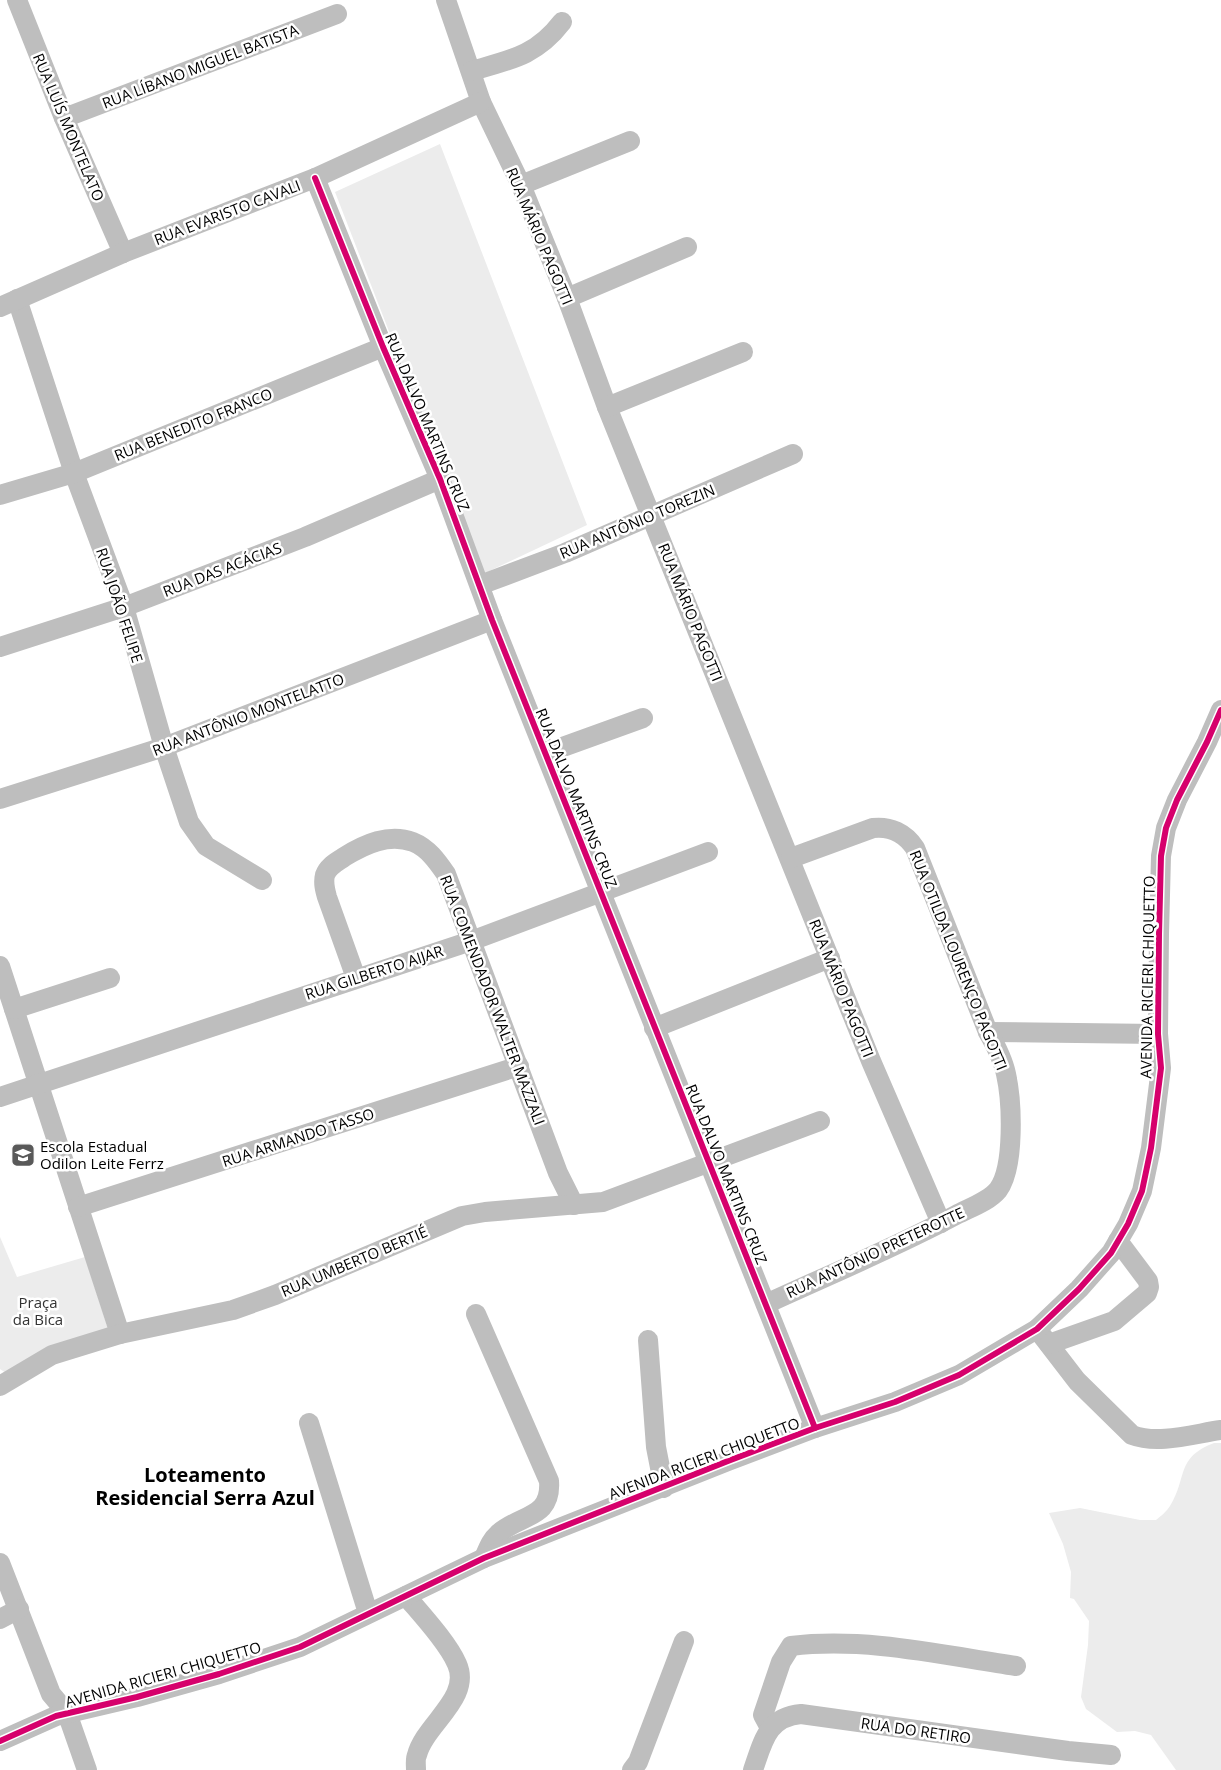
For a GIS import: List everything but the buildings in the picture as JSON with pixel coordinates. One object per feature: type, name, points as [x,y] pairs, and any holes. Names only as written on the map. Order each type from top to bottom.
[{"type":"street","name":"RUA LUÍS MONTELATO","points":[[17,0],[64,118],[123,253]]},
{"type":"street","name":"RUA MÁRIO PAGOTTI","points":[[446,0],[481,102],[520,185],[567,298],[607,407],[830,958],[941,1223]]},
{"type":"street","name":"RUA LÍBANO MIGUEL BATISTA","points":[[64,118],[336,14]]},
{"type":"street","points":[[471,71],[506,61],[539,48],[551,37],[562,22]]},
{"type":"street","name":"RUA EVARISTO CAVALI","points":[[8,303],[123,253],[315,178],[481,102]]},
{"type":"street","points":[[520,185],[630,141]]},
{"type":"street","name":"RUA DALVO MARTINS CRUZ","points":[[315,178],[383,347],[440,479],[492,620],[815,1428]]},
{"type":"street","points":[[567,298],[688,247]]},
{"type":"street","name":"RUA JOÃO FELIPE","points":[[8,303],[124,607],[164,747],[189,822],[206,846],[262,880]]},
{"type":"street","name":"RUA BENEDITO FRANCO","points":[[0,495],[74,473],[383,347]]},
{"type":"street","points":[[607,407],[743,352]]},
{"type":"street","name":"RUA ANTÔNIO TOREZIN","points":[[480,585],[565,553],[793,454]]},
{"type":"street","name":"RUA DAS ACÁCIAS","points":[[0,648],[124,607],[305,537],[440,479]]},
{"type":"street","name":"RUA ANTÔNIO MONTELATTO","points":[[0,799],[164,747],[492,620]]},
{"type":"street","name":"AVENIDA RICIERI CHIQUETTO","points":[[0,1741],[67,1713],[137,1697],[219,1674],[300,1647],[484,1558],[815,1428],[895,1402],[1043,1336],[1118,1241],[1135,1208],[1148,1170],[1161,1068],[1158,1034],[1160,886],[1166,828],[1177,800],[1221,710]]},
{"type":"street","points":[[546,754],[643,718]]},
{"type":"street","name":"RUA OTILDA LOURENÇO PAGOTTI","points":[[791,858],[872,828],[882,827],[896,831],[910,840],[915,848],[988,1032],[1000,1055],[1006,1075],[1009,1158],[1001,1184],[997,1191],[985,1200]]},
{"type":"street","name":"RUA COMENDADOR WALTER MAZZALI","points":[[356,978],[327,897],[324,886],[325,874],[330,866],[358,848],[378,840],[397,838],[414,843],[431,854],[446,874],[558,1173],[574,1205]]},
{"type":"street","name":"RUA GILBERTO AIJAR","points":[[0,1097],[471,941],[708,852]]},
{"type":"street","points":[[654,1028],[830,958]]},
{"type":"street","points":[[0,966],[120,1334]]},
{"type":"street","points":[[14,1009],[110,978]]},
{"type":"street","points":[[988,1032],[1158,1034]]},
{"type":"street","name":"RUA ARMANDO TASSO","points":[[78,1208],[519,1066]]},
{"type":"street","name":"RUA UMBERTO BERTIÉ","points":[[2,1382],[52,1355],[120,1334],[233,1310],[462,1216],[486,1212],[603,1202],[820,1121]]},
{"type":"street","name":"RUA ANTÔNIO PRETEROTTE","points":[[766,1304],[941,1223],[985,1200]]},
{"type":"street","points":[[1118,1241],[1148,1281],[1150,1287],[1147,1293],[1114,1321],[1043,1336],[1076,1381],[1132,1435],[1142,1439],[1155,1439],[1221,1430]]},
{"type":"street","points":[[476,1314],[549,1480],[550,1491],[545,1504],[538,1512],[499,1532],[491,1542],[484,1558]]},
{"type":"street","points":[[648,1340],[656,1447],[664,1488]]},
{"type":"street","points":[[309,1423],[368,1613]]},
{"type":"street","points":[[0,1563],[51,1694],[67,1713],[87,1770]]},
{"type":"street","points":[[406,1596],[457,1664],[460,1678],[457,1694],[429,1731],[417,1754],[416,1770]]},
{"type":"street","points":[[0,1619],[19,1609]]},
{"type":"street","points":[[632,1770],[638,1762],[684,1641]]},
{"type":"street","points":[[753,1770],[770,1728],[763,1715],[781,1662],[791,1646],[813,1643],[864,1643],[1016,1666]]},
{"type":"street","name":"RUA DO RETIRO","points":[[770,1728],[784,1716],[801,1714],[1068,1751],[1111,1755]]},
{"type":"green space","points":[[440,144],[587,525],[483,574],[335,192]]},
{"type":"green space","name":"Praça da Bica","points":[[0,1237],[17,1277],[85,1257],[108,1329],[6,1373],[0,1369]]},
{"type":"green space","points":[[1214,1443],[1221,1443],[1221,1770],[1176,1770],[1151,1735],[1135,1731],[1117,1732],[1086,1709],[1081,1697],[1088,1645],[1089,1621],[1074,1599],[1070,1598],[1071,1572],[1063,1544],[1049,1513],[1080,1508],[1140,1520],[1156,1520],[1170,1506],[1184,1469],[1193,1455]]},
{"type":"cycle path","points":[[315,178],[383,347],[440,479],[492,620],[815,1428]]},
{"type":"cycle path","points":[[0,1741],[56,1716],[137,1697],[219,1674],[300,1647],[484,1558],[728,1461],[815,1428],[895,1402],[959,1375],[1037,1329],[1079,1289],[1111,1253],[1128,1224],[1142,1191],[1151,1148],[1161,1068],[1158,1034],[1161,856],[1166,828],[1177,800],[1221,710]]},
{"type":"place","name":"Escola Estadual Odilon Leite Ferrz","points":[[23,1155]]},
{"type":"district","name":"Loteamento Residencial Serra Azul","points":[[205,1486]]}]
